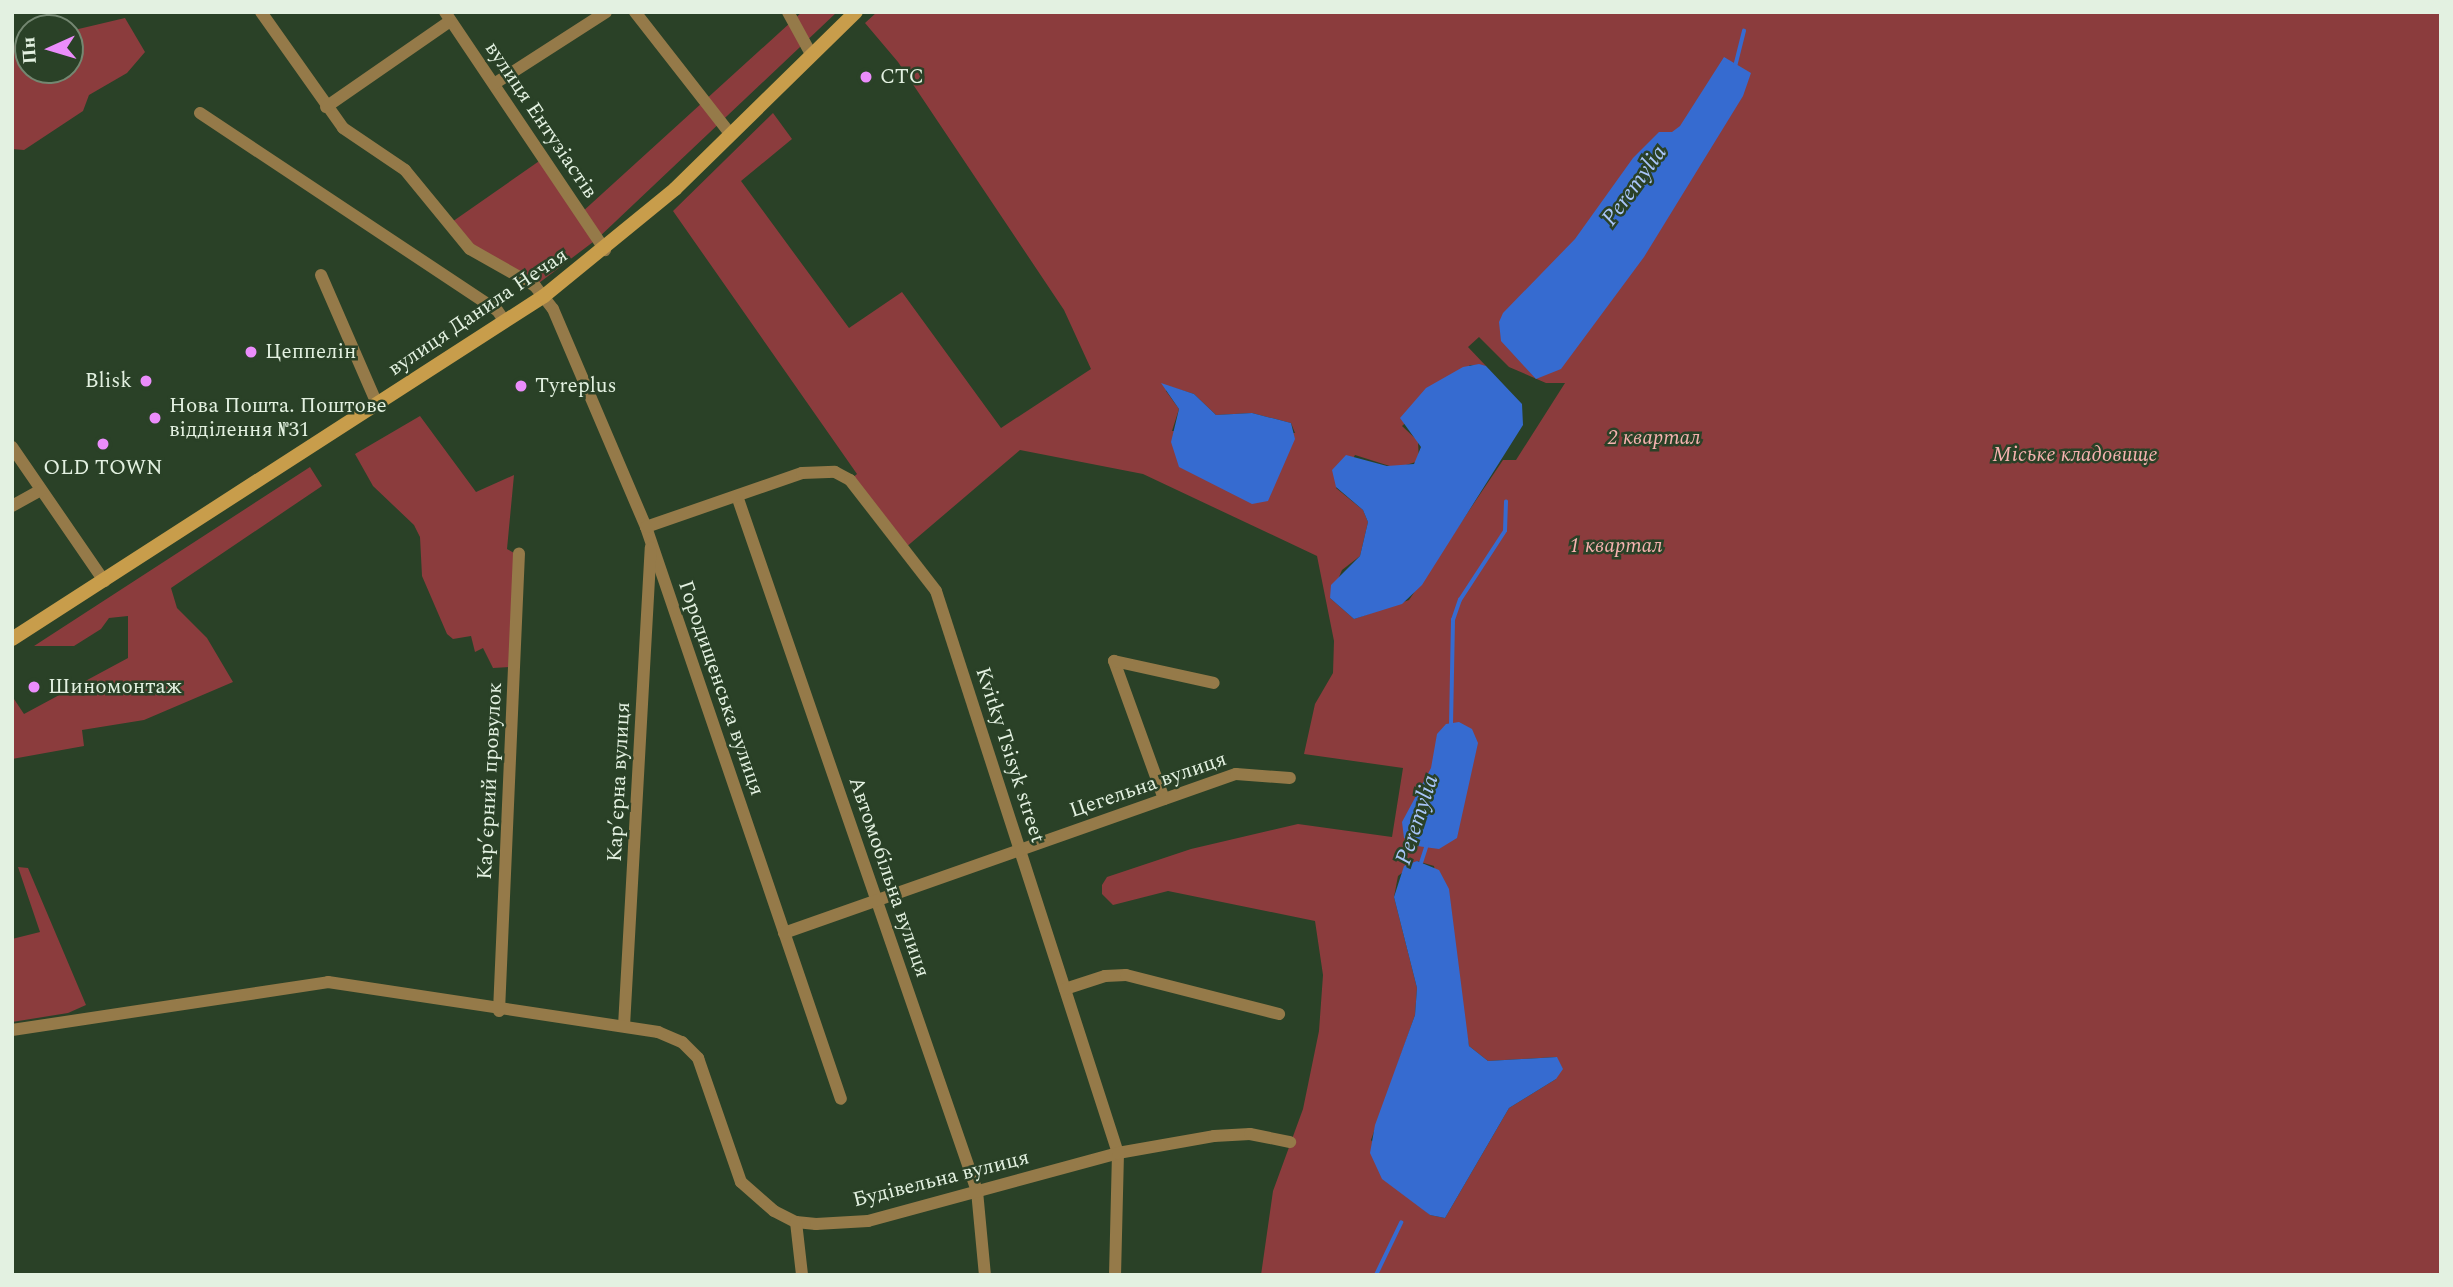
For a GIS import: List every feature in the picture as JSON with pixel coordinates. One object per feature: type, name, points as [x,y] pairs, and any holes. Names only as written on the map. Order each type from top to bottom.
[{"type":"main road","name":"вулиця Данила Нечая","points":[[12,639],[378,406],[544,296],[605,250],[731,135],[856,12]]},
{"type":"street","points":[[261,12],[343,128],[405,170],[470,249],[535,286],[544,296]]},
{"type":"street","points":[[494,84],[606,12]]},
{"type":"street","points":[[635,12],[731,135]]},
{"type":"street","points":[[788,12],[811,54]]},
{"type":"street","points":[[326,107],[447,16]]},
{"type":"street","name":"вулиця Ентузіастів","points":[[447,16],[605,250]]},
{"type":"street","points":[[200,113],[497,310],[505,322]]},
{"type":"street","points":[[321,275],[378,406]]},
{"type":"street","name":"Городищенська вулиця","points":[[544,296],[616,449],[646,527],[841,1100]]},
{"type":"street","points":[[12,447],[104,581]]},
{"type":"street","name":"Kvitky Tsisyk street","points":[[646,527],[810,471],[835,472],[850,480],[936,591],[1118,1153],[1115,1275]]},
{"type":"street","points":[[12,506],[41,490]]},
{"type":"street","name":"Автомобільна вулиця","points":[[737,496],[977,1191],[985,1275]]},
{"type":"street","name":"Карʼєрна вулиця","points":[[624,1026],[651,541]]},
{"type":"street","name":"Карʼєрний провулок","points":[[499,1011],[519,553]]},
{"type":"street","points":[[1164,799],[1114,661],[1214,683]]},
{"type":"street","name":"Цегельна вулиця","points":[[784,933],[1236,774],[1290,778]]},
{"type":"street","points":[[1065,989],[1105,976],[1126,975],[1279,1014]]},
{"type":"street","points":[[12,1030],[328,982],[499,1011],[624,1026],[673,1037],[690,1049],[703,1069],[734,1170],[762,1202],[796,1222],[802,1275]]},
{"type":"street","name":"Будівельна вулиця","points":[[796,1222],[868,1221],[1118,1153],[1226,1134],[1260,1135],[1290,1142]]},
{"type":"green space","points":[[802,12],[837,12],[597,239],[535,286],[479,255],[449,224],[545,157],[581,213]]},
{"type":"green space","points":[[877,12],[2441,12],[2441,1275],[1261,1275],[1273,1191],[1303,1109],[1319,1031],[1323,975],[1315,921],[1168,891],[1113,905],[1102,894],[1102,885],[1107,877],[1191,849],[1298,824],[1392,837],[1403,768],[1304,754],[1315,704],[1333,673],[1334,641],[1317,556],[1143,474],[1020,450],[905,548],[850,480],[857,474],[673,211],[773,113],[792,139],[741,181],[849,328],[902,292],[1001,428],[1091,369],[1064,310],[898,62],[865,23]],"holes":[[[1479,337],[1509,367],[1546,383],[1565,383],[1516,460],[1503,460],[1409,600],[1354,619],[1330,598],[1342,570],[1360,556],[1368,522],[1363,510],[1336,488],[1355,455],[1396,468],[1419,461],[1418,441],[1402,426],[1470,365],[1486,366],[1468,347]],[[1168,386],[1194,394],[1216,415],[1252,413],[1291,423],[1295,433],[1172,431],[1179,409],[1166,391]],[[1417,861],[1434,866],[1469,1046],[1488,1061],[1556,1057],[1556,1079],[1509,1108],[1445,1218],[1430,1215],[1413,1200],[1371,1140],[1415,1015],[1417,988],[1394,897],[1398,876]]]},
{"type":"green space","points":[[125,18],[145,52],[127,73],[89,95],[83,111],[24,150],[12,149],[12,46],[14,84],[84,84],[84,28]]},
{"type":"green space","points":[[420,416],[476,492],[514,475],[507,549],[514,553],[510,667],[493,668],[483,648],[475,652],[471,636],[453,639],[447,634],[422,576],[420,537],[414,525],[373,486],[355,454]]},
{"type":"green space","points":[[310,467],[322,486],[171,588],[177,608],[207,638],[233,682],[144,720],[82,730],[84,746],[12,759],[12,696],[24,714],[128,658],[128,616],[109,618],[101,629],[74,646],[34,646]]},
{"type":"green space","points":[[18,867],[28,868],[86,1005],[68,1013],[12,1022],[12,939],[40,932]]},
{"type":"water","points":[[1724,57],[1751,73],[1743,96],[1644,257],[1561,369],[1536,379],[1501,341],[1499,322],[1503,313],[1575,239],[1633,158],[1659,132],[1672,132],[1680,126]]},
{"type":"water","points":[[1479,364],[1486,366],[1522,404],[1523,425],[1422,585],[1402,604],[1354,619],[1330,598],[1331,585],[1360,556],[1368,522],[1363,510],[1336,487],[1332,470],[1346,455],[1387,466],[1414,464],[1421,447],[1400,418],[1426,388],[1463,367]]},
{"type":"water","points":[[1161,383],[1194,394],[1216,415],[1252,413],[1291,423],[1295,439],[1268,501],[1252,504],[1179,467],[1171,442],[1179,409]]},
{"type":"water","points":[[1459,722],[1472,729],[1478,743],[1457,838],[1439,849],[1417,846],[1404,838],[1402,822],[1431,768],[1437,734],[1446,724]]},
{"type":"water","points":[[1417,861],[1439,870],[1449,889],[1469,1046],[1488,1061],[1557,1057],[1563,1069],[1556,1079],[1509,1108],[1445,1218],[1430,1215],[1382,1179],[1370,1153],[1375,1125],[1415,1015],[1417,988],[1394,897],[1404,866]]},
{"type":"waterway","name":"Peremylia","points":[[1735,67],[1744,31]]},
{"type":"waterway","name":"Peremylia","points":[[1451,725],[1453,620],[1460,600],[1505,531],[1506,502]]},
{"type":"waterway","name":"Peremylia","points":[[1421,863],[1427,844]]},
{"type":"waterway","name":"Peremylia","points":[[1376,1275],[1401,1223]]},
{"type":"place","name":"СТС","points":[[866,77]]},
{"type":"place","name":"Цеппелін","points":[[251,352]]},
{"type":"place","name":"Blisk","points":[[146,381]]},
{"type":"place","name":"Tyreplus","points":[[521,386]]},
{"type":"place","name":"Нова Пошта. Поштове відділення №31","points":[[155,418]]},
{"type":"place","name":"OLD TOWN","points":[[103,444]]},
{"type":"place","name":"Шиномонтаж","points":[[34,687]]},
{"type":"park label","name":"2 квартал","points":[[1654,438]]},
{"type":"park label","name":"Міське кладовище","points":[[2075,455]]},
{"type":"park label","name":"1 квартал","points":[[1616,546]]}]
